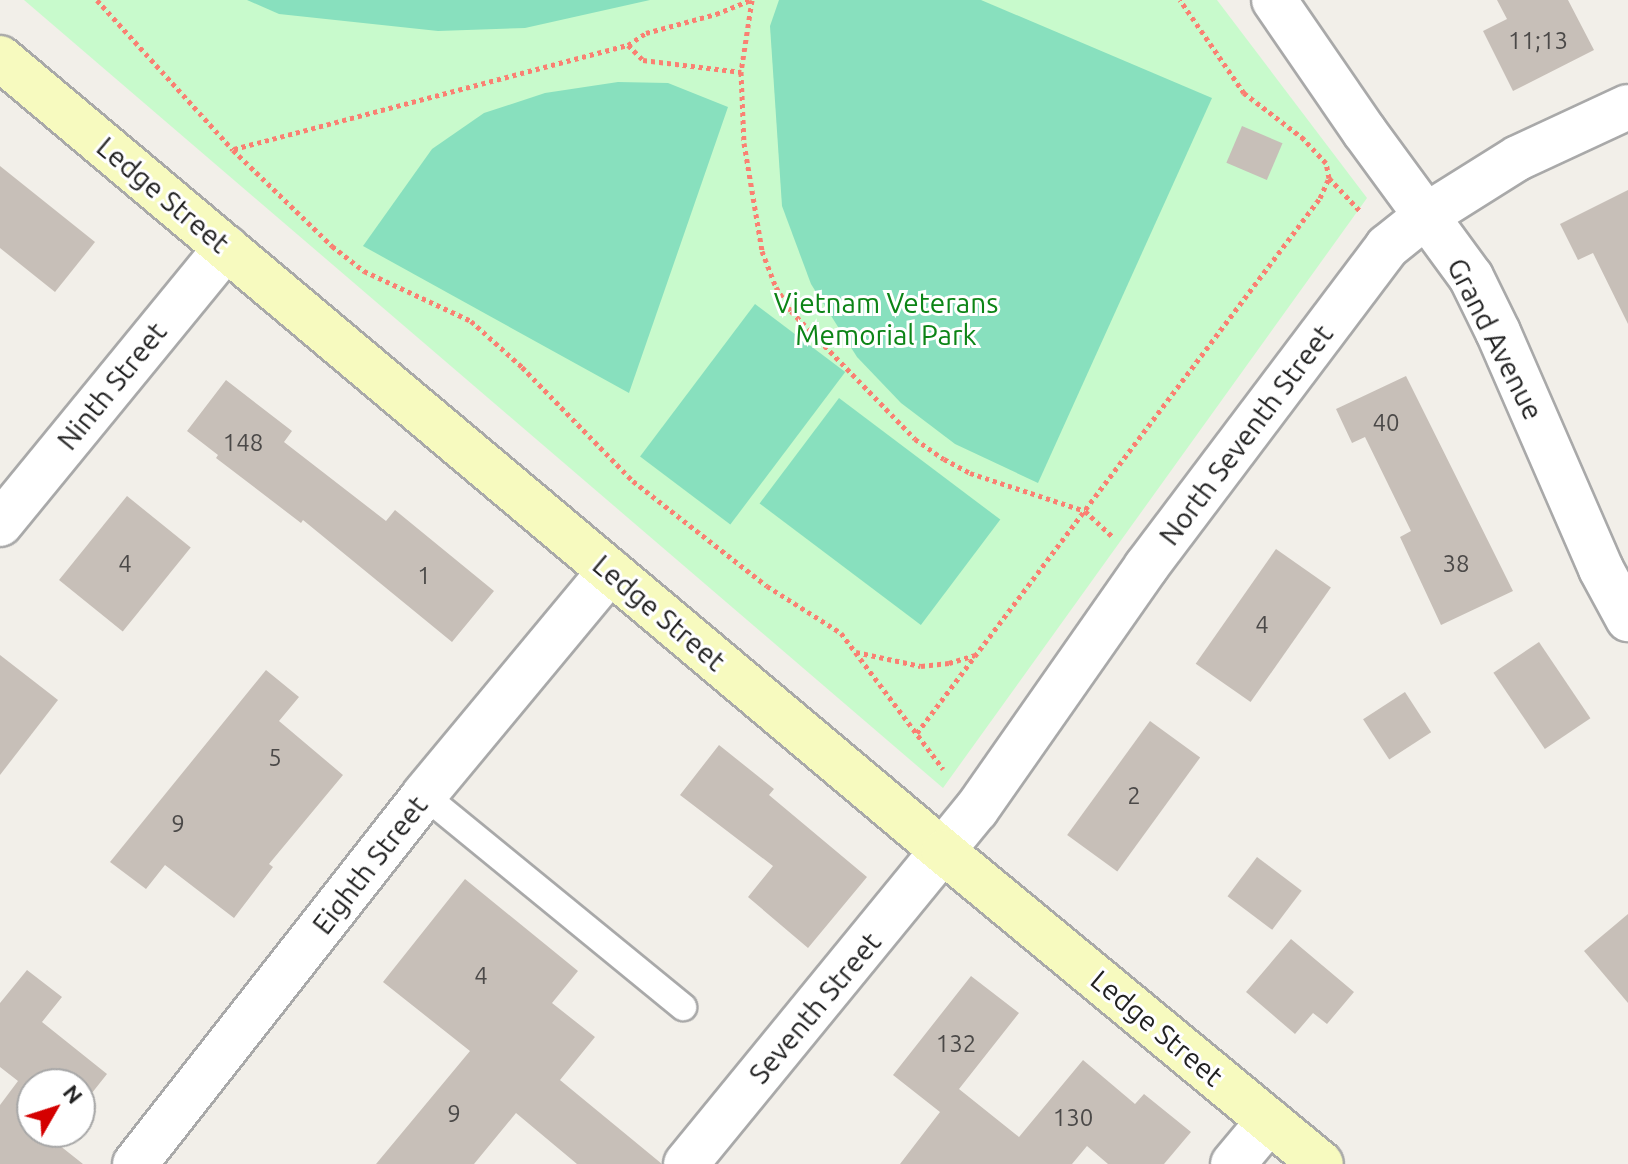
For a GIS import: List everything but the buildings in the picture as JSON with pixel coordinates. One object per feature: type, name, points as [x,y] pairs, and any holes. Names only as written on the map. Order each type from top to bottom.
[{"type":"street","name":"Grand Avenue","points":[[1274,0],[1364,131],[1471,277],[1601,569],[1628,619]]},
{"type":"street","name":"Ledge Street","points":[[0,58],[944,852],[1321,1164]]},
{"type":"street","name":"North Seventh Street","points":[[944,852],[1146,567],[1387,247],[1427,215],[1518,158],[1628,107]]},
{"type":"street","name":"Ninth Street","points":[[0,524],[226,248]]},
{"type":"street","name":"Eighth Street","points":[[135,1164],[424,795],[610,571]]},
{"type":"street","name":"Seventh Street","points":[[686,1164],[944,852]]},
{"type":"street","points":[[1233,1164],[1269,1121]]},
{"type":"lane","points":[[424,795],[683,1007]]},
{"type":"path","points":[[97,0],[233,150],[332,246],[364,271],[471,321],[522,367],[633,481],[767,586],[841,633],[943,769]]},
{"type":"path","points":[[233,150],[628,45],[646,33],[716,14],[751,0],[741,72],[744,143],[762,251],[776,287],[791,311],[915,439],[970,473],[1085,511],[1146,567]]},
{"type":"path","points":[[1180,0],[1244,93],[1304,139],[1326,163],[1329,178],[1364,216]]},
{"type":"path","points":[[628,45],[643,60],[741,72]]},
{"type":"path","points":[[917,733],[1320,198],[1329,178]]},
{"type":"path","points":[[855,651],[921,666],[949,663],[976,654]]},
{"type":"green space","name":"Vietnam Veterans Memorial Park","points":[[24,0],[1217,0],[1367,198],[943,788]]},
{"type":"green space","points":[[247,0],[650,0],[525,28],[438,31],[279,14]]},
{"type":"green space","points":[[779,0],[981,0],[1212,98],[1038,483],[955,444],[901,403],[857,357],[811,284],[782,206],[770,26]]},
{"type":"green space","points":[[618,82],[668,83],[728,107],[629,393],[363,246],[432,149],[484,113],[545,93]]},
{"type":"green space","points":[[755,304],[845,372],[730,525],[640,457]]},
{"type":"green space","points":[[839,398],[1000,520],[921,625],[760,503]]}]
